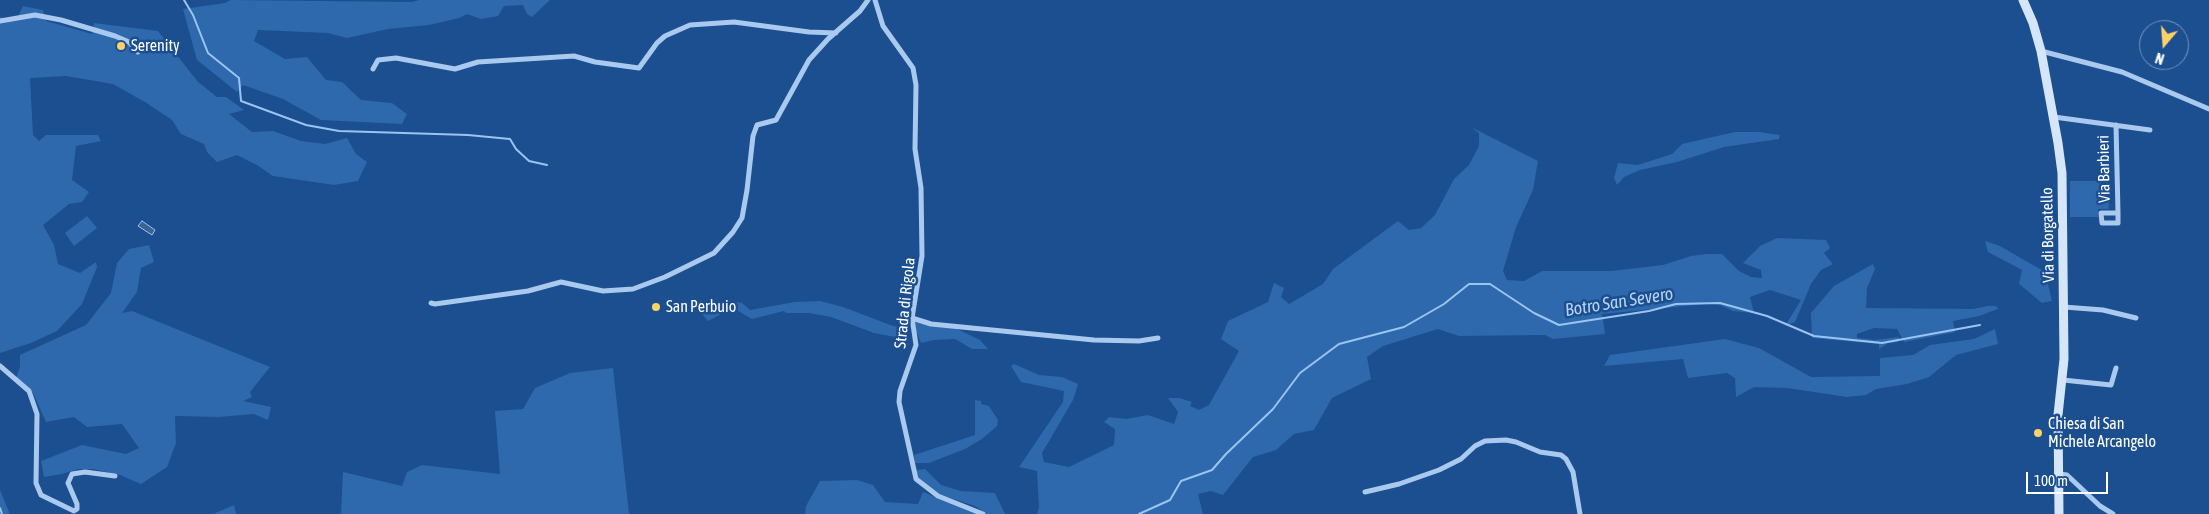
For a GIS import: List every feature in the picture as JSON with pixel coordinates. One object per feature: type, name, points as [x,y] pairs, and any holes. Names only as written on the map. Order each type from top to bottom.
[{"type":"main road","name":"Via di Borgatello","points":[[2022,0],[2033,23],[2041,51],[2054,117],[2062,179],[2064,307],[2063,380],[2058,411],[2059,514]]},
{"type":"street","points":[[431,303],[528,291],[561,282],[603,291],[633,289],[665,277],[714,252],[733,232],[742,218],[747,190],[752,136],[757,125],[776,120],[809,60],[860,11],[868,0]]},
{"type":"street","name":"Strada di Rigola","points":[[875,0],[883,26],[913,68],[916,84],[915,149],[921,188],[922,256],[912,318],[916,345],[900,391],[899,402],[916,478],[938,496],[983,514]]},
{"type":"street","points":[[0,21],[35,15],[61,20],[115,36],[129,42],[138,52]]},
{"type":"street","points":[[373,69],[378,60],[396,58],[455,69],[478,62],[574,56],[595,62],[639,68],[657,43],[665,36],[690,25],[734,22],[808,32],[836,33]]},
{"type":"street","points":[[2041,51],[2122,72],[2209,109]]},
{"type":"street","name":"Via Barbieri","points":[[2054,117],[2150,130]]},
{"type":"street","name":"Via Barbieri","points":[[2116,125],[2118,213]]},
{"type":"street","points":[[2064,307],[2103,310],[2136,318]]},
{"type":"street","points":[[912,318],[931,324],[1094,340],[1139,341],[1158,338]]},
{"type":"street","points":[[0,366],[29,392],[37,414],[36,483],[38,491],[44,497],[74,511],[77,509],[77,504],[68,483],[72,474],[85,472],[115,476]]},
{"type":"street","points":[[2063,380],[2111,385],[2116,368]]},
{"type":"street","points":[[1365,492],[1399,484],[1439,470],[1461,459],[1475,446],[1485,441],[1506,440],[1540,452],[1560,455],[1566,459],[1573,472],[1580,514]]},
{"type":"street","points":[[2059,474],[2068,476],[2098,504],[2113,514]]},
{"type":"shaded area","points":[[231,0],[412,2],[419,0],[550,0],[532,17],[527,14],[523,5],[504,6],[498,16],[481,19],[467,14],[459,18],[429,25],[388,29],[347,38],[328,33],[258,30],[254,41],[285,59],[307,57],[326,80],[342,82],[361,100],[392,103],[407,114],[402,124],[321,120],[283,99],[243,85],[237,92],[197,60],[183,9],[225,3]]},
{"type":"shaded area","points":[[23,6],[43,10],[46,21],[92,34],[94,23],[158,31],[198,82],[217,97],[226,97],[244,110],[229,114],[252,132],[273,131],[301,141],[325,144],[347,138],[356,154],[367,162],[358,181],[334,185],[273,176],[237,155],[217,162],[207,152],[204,144],[181,134],[172,120],[113,84],[66,76],[30,78],[33,135],[39,141],[46,135],[98,135],[101,141],[76,146],[72,180],[89,192],[82,202],[69,204],[43,225],[54,245],[58,264],[80,273],[96,262],[97,267],[82,304],[57,331],[31,343],[0,353],[0,17],[16,21]]},
{"type":"shaded area","points":[[1471,127],[1538,161],[1533,190],[1516,227],[1503,271],[1507,280],[1524,281],[1542,271],[1612,271],[1663,265],[1691,256],[1707,254],[1722,254],[1739,271],[1751,277],[1762,278],[1761,270],[1743,263],[1760,246],[1777,238],[1826,240],[1830,248],[1824,253],[1833,264],[1821,270],[1811,284],[1795,322],[1785,326],[1801,300],[1770,290],[1750,297],[1754,313],[1733,311],[1716,303],[1602,314],[1605,334],[1553,339],[1545,335],[1459,336],[1438,329],[1383,346],[1367,357],[1371,379],[1332,398],[1314,430],[1294,434],[1276,450],[1253,457],[1223,495],[1211,491],[1198,494],[1203,514],[1037,514],[1039,507],[1037,471],[1019,467],[1063,402],[1064,391],[1021,382],[1011,366],[1014,364],[1039,375],[1062,377],[1078,384],[1073,400],[1042,453],[1044,462],[1069,467],[1114,445],[1115,429],[1104,422],[1109,417],[1126,419],[1148,415],[1174,424],[1178,412],[1168,398],[1179,398],[1192,402],[1190,406],[1199,410],[1209,405],[1239,351],[1221,339],[1228,321],[1268,302],[1274,283],[1284,288],[1281,297],[1289,304],[1323,284],[1333,269],[1398,221],[1409,230],[1421,228],[1435,215],[1454,179],[1469,165],[1479,146],[1479,133]]},
{"type":"shaded area","points":[[1735,132],[1759,132],[1780,135],[1779,139],[1724,147],[1677,162],[1640,170],[1624,177],[1617,185],[1614,178],[1618,163],[1638,165],[1672,154],[1682,144]]},
{"type":"shaded area","points":[[2070,181],[2108,181],[2109,209],[2098,209],[2098,217],[2070,217]]},
{"type":"shaded area","points":[[87,216],[97,228],[74,246],[65,233]]},
{"type":"shaded area","points":[[142,221],[155,230],[152,235],[138,226]]},
{"type":"shaded area","points":[[1985,241],[2000,246],[2045,272],[2052,301],[2042,303],[2019,284],[2022,270],[1988,252]]},
{"type":"shaded area","points":[[149,245],[154,262],[141,268],[137,292],[122,313],[132,311],[270,367],[250,392],[252,397],[243,401],[271,407],[268,420],[254,414],[219,417],[175,416],[176,443],[167,467],[141,484],[120,475],[93,469],[78,469],[44,477],[41,461],[82,445],[126,454],[139,448],[122,424],[87,427],[74,417],[46,422],[33,393],[16,378],[20,367],[20,355],[86,325],[111,293],[117,263],[129,249]]},
{"type":"shaded area","points":[[1873,264],[1875,269],[1867,288],[1866,308],[1973,309],[1996,306],[1998,309],[1979,316],[1953,321],[1955,332],[1904,342],[1897,329],[1874,328],[1857,334],[1857,338],[1875,340],[1899,337],[1898,342],[1888,343],[1879,349],[1879,344],[1812,338],[1811,313],[1834,286]]},
{"type":"shaded area","points":[[731,301],[742,303],[750,310],[795,302],[820,301],[843,307],[893,326],[906,328],[907,338],[900,344],[895,337],[874,333],[831,317],[809,313],[786,313],[784,311],[752,319],[733,308],[708,321],[702,314]]},
{"type":"shaded area","points":[[915,321],[955,328],[980,340],[988,349],[972,349],[955,339],[921,343],[916,331]]},
{"type":"shaded area","points":[[1995,329],[1998,344],[1956,355],[1929,377],[1907,384],[1876,389],[1866,395],[1847,397],[1787,388],[1754,387],[1736,397],[1735,378],[1727,373],[1688,378],[1683,359],[1604,366],[1610,355],[1725,339],[1759,348],[1811,377],[1880,376],[1880,358],[1913,355],[1930,345],[1974,339]]},
{"type":"shaded area","points":[[613,368],[629,514],[341,514],[343,472],[402,486],[407,472],[422,465],[500,474],[495,411],[523,409],[535,388],[570,373]]},
{"type":"shaded area","points":[[975,400],[989,406],[998,420],[997,426],[982,439],[965,449],[929,463],[915,463],[914,455],[975,435]]},
{"type":"shaded area","points":[[925,469],[941,485],[961,491],[995,493],[1005,514],[987,514],[975,506],[935,493],[917,477],[917,470]]},
{"type":"shaded area","points":[[857,480],[873,485],[885,502],[918,504],[923,492],[976,514],[805,514],[806,506],[820,481]]},
{"type":"shaded area","points":[[0,490],[9,512],[9,514],[0,514]]},
{"type":"shaded area","points":[[234,505],[236,514],[213,514]]},
{"type":"waterway","points":[[184,0],[193,15],[208,53],[239,78],[241,101],[306,125],[339,131],[468,135],[510,139],[516,149],[529,161],[547,165]]},
{"type":"waterway","name":"Botro San Severo","points":[[1139,514],[1170,500],[1181,481],[1212,470],[1273,409],[1300,373],[1339,344],[1404,327],[1444,304],[1469,284],[1490,284],[1534,313],[1559,325],[1649,311],[1676,304],[1720,303],[1767,316],[1814,336],[1882,343],[1980,325]]},
{"type":"waterway","points":[[0,508],[2,514]]},
{"type":"place","name":"Serenity","points":[[121,46]]},
{"type":"place","name":"San Perbuio","points":[[656,307]]},
{"type":"place","name":"Chiesa di San Michele Arcangelo","points":[[2038,433]]}]
